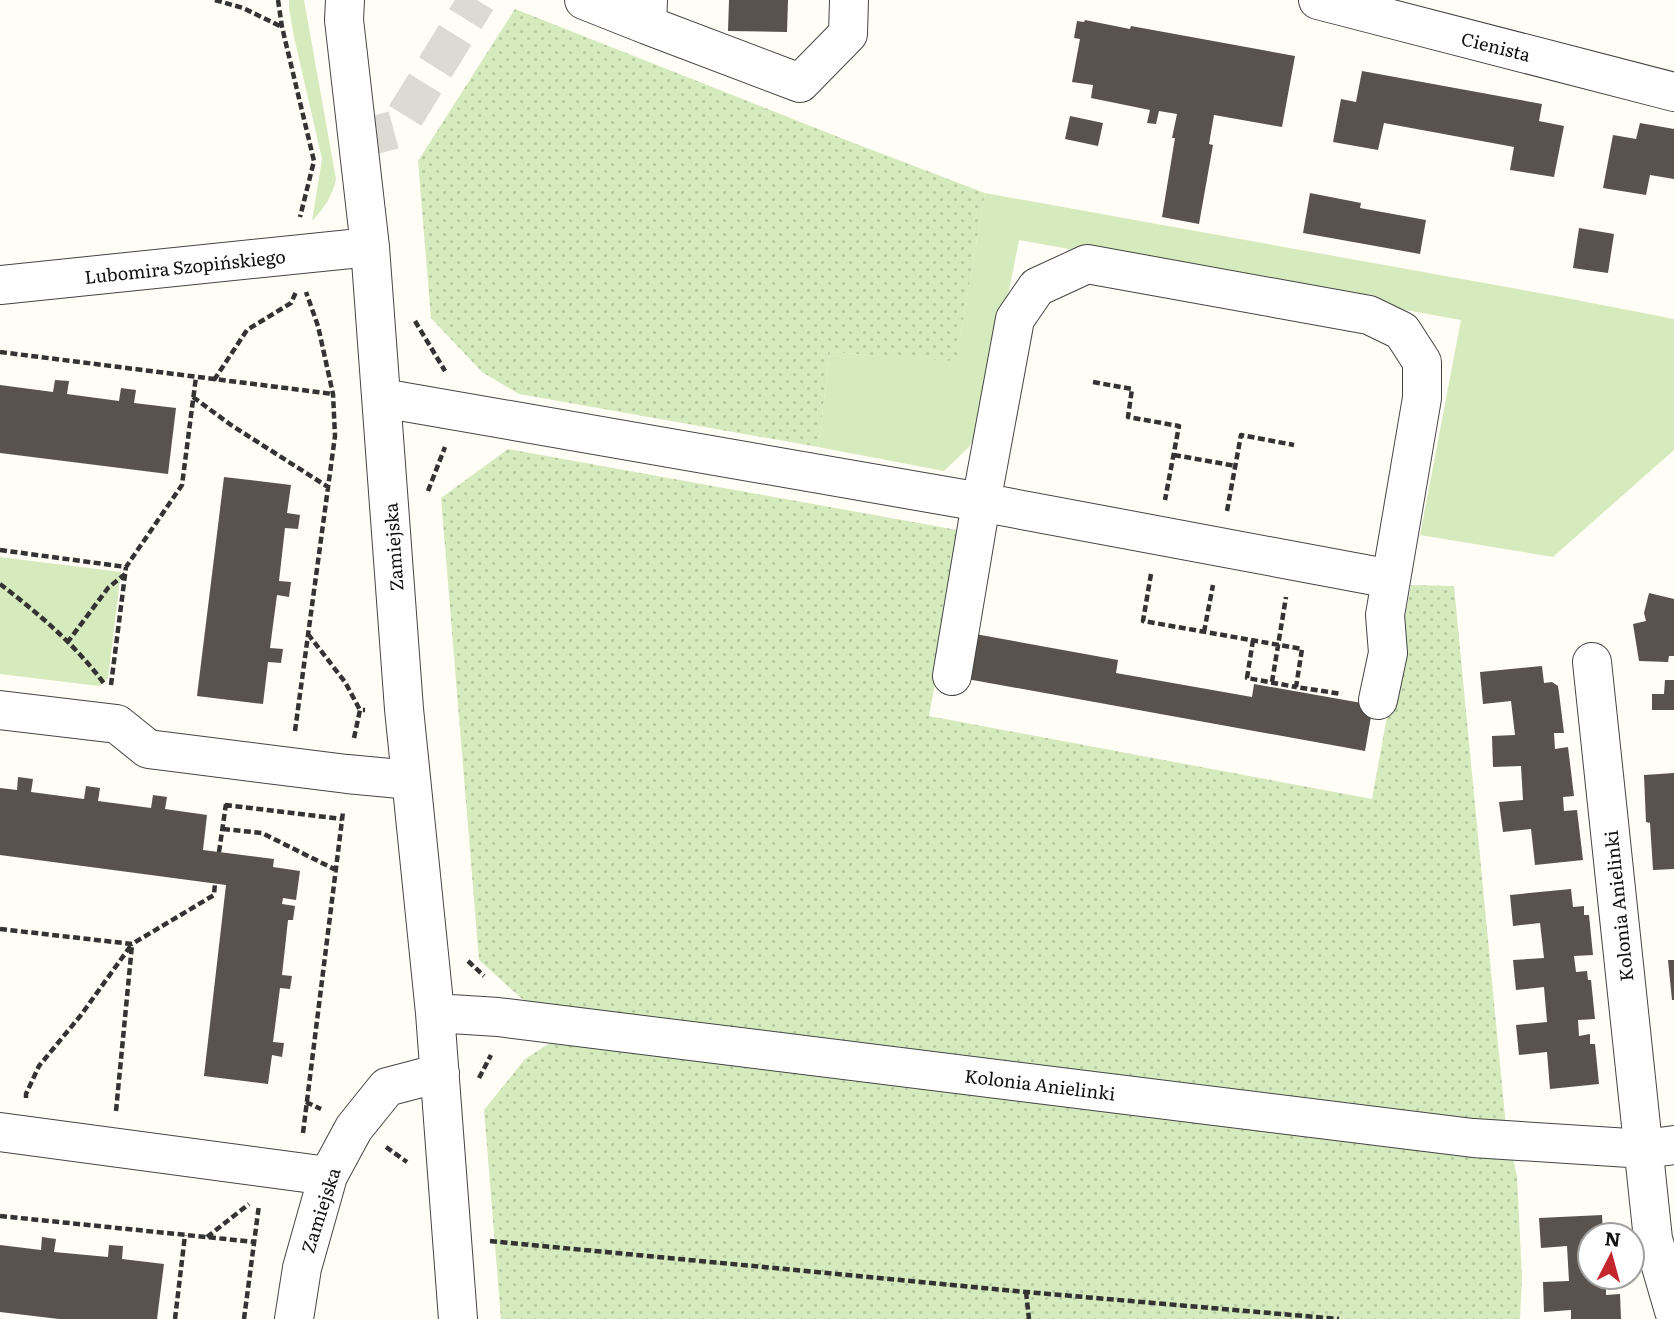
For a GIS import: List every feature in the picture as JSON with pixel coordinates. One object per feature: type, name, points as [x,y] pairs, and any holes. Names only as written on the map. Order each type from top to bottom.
[{"type":"street","points":[[584,0],[647,13],[800,83],[848,34],[849,0]]},
{"type":"street","name":"Cienista","points":[[1318,0],[1674,92]]},
{"type":"street","name":"Zamiejska","points":[[341,7],[370,247],[404,709],[435,1013],[458,1319]]},
{"type":"street","name":"Lubomira Szopińskiego","points":[[0,285],[370,247]]},
{"type":"street","points":[[952,676],[1015,319],[1037,287],[1087,264],[1368,315],[1402,331],[1422,362],[1422,398],[1385,615],[1388,653],[1378,700]]},
{"type":"street","points":[[382,398],[981,503],[1391,579]]},
{"type":"street","name":"Kolonia Anielinki","points":[[1592,662],[1659,1147],[1653,1239],[1674,1311]]},
{"type":"street","points":[[0,710],[117,724],[148,749],[347,774],[411,779]]},
{"type":"street","name":"Kolonia Anielinki","points":[[435,1013],[498,1017],[1459,1136],[1659,1147]]},
{"type":"street","name":"Zamiejska","points":[[294,1319],[313,1174],[355,1128],[387,1087],[440,1073]]},
{"type":"street","points":[[10,1133],[313,1174]]},
{"type":"path","points":[[215,0],[243,8],[282,27]]},
{"type":"path","points":[[278,0],[314,161],[298,227]]},
{"type":"path","points":[[214,380],[247,330],[291,303],[300,285],[318,326],[333,394],[335,436],[290,767]]},
{"type":"path","points":[[414,320],[449,377],[452,430],[426,496]]},
{"type":"path","points":[[0,352],[333,394]]},
{"type":"path","points":[[67,643],[108,588],[126,570],[182,485],[196,377]]},
{"type":"path","points":[[193,397],[231,425],[328,487]]},
{"type":"path","points":[[1174,455],[1236,466]]},
{"type":"path","points":[[0,551],[126,570]]},
{"type":"path","points":[[1272,682],[1292,560]]},
{"type":"path","points":[[0,584],[45,621],[96,672],[110,691],[126,570]]},
{"type":"path","points":[[308,634],[345,682],[360,710]]},
{"type":"path","points":[[1253,640],[1247,678],[1296,687]]},
{"type":"path","points":[[219,852],[231,759]]},
{"type":"path","points":[[225,805],[342,819]]},
{"type":"path","points":[[223,829],[262,833],[336,870]]},
{"type":"path","points":[[313,1174],[306,1102],[341,830]]},
{"type":"path","points":[[10,1133],[40,1066],[132,944],[214,895],[215,883]]},
{"type":"path","points":[[0,929],[132,944]]},
{"type":"path","points":[[113,1147],[132,944]]},
{"type":"path","points":[[461,955],[496,986],[498,1040],[474,1089]]},
{"type":"path","points":[[377,1141],[408,1162],[412,1170]]},
{"type":"path","points":[[207,1237],[250,1203]]},
{"type":"path","points":[[0,1216],[255,1242],[244,1319]]},
{"type":"path","points":[[175,1319],[185,1235]]},
{"type":"path","points":[[495,1240],[1026,1292],[1339,1319]]},
{"type":"path","points":[[1026,1292],[1028,1319]]},
{"type":"green space","points":[[289,0],[304,0],[336,179],[327,202],[312,221],[322,159],[294,37]]},
{"type":"green space","points":[[515,9],[985,193],[956,361],[830,352],[818,447],[519,394],[482,372],[431,318],[418,161]]},
{"type":"green space","points":[[985,193],[1674,319],[1674,450],[1553,557],[1420,535],[1461,320],[1019,240],[983,422],[969,447],[944,471],[818,447],[830,352],[956,360]]},
{"type":"green space","points":[[508,449],[963,531],[929,716],[1372,799],[1411,585],[1454,586],[1506,1127],[530,1006],[479,960],[441,498]]},
{"type":"green space","points":[[0,557],[121,572],[108,678],[99,686],[0,674]]},
{"type":"green space","points":[[558,1038],[1513,1159],[1517,1176],[1522,1278],[1520,1319],[501,1319],[484,1110],[525,1059]]},
{"type":"building","points":[[729,0],[788,0],[787,32],[728,31]]},
{"type":"building","points":[[1085,20],[1295,56],[1282,127],[1214,115],[1209,144],[1213,145],[1199,224],[1162,217],[1177,114],[1159,111],[1156,124],[1147,123],[1150,110],[1091,98],[1093,85],[1072,82],[1080,39],[1074,38],[1077,21]]},
{"type":"building","points":[[1362,71],[1542,104],[1539,121],[1564,126],[1554,177],[1510,170],[1514,147],[1384,123],[1378,150],[1333,142],[1341,99],[1356,102]]},
{"type":"building","points":[[1070,116],[1103,123],[1098,146],[1065,139]]},
{"type":"building","points":[[1640,123],[1674,129],[1674,179],[1650,175],[1646,195],[1603,188],[1613,135],[1636,139]]},
{"type":"building","points":[[1310,193],[1361,203],[1360,208],[1426,220],[1420,254],[1303,233]]},
{"type":"building","points":[[1579,228],[1614,234],[1608,273],[1573,268]]},
{"type":"building","points":[[55,380],[69,381],[67,394],[119,401],[121,388],[136,390],[134,403],[176,408],[168,474],[0,453],[0,385],[53,392]]},
{"type":"building","points":[[224,477],[291,485],[287,513],[300,515],[298,529],[285,528],[279,581],[291,582],[289,597],[277,595],[270,648],[283,649],[281,663],[268,662],[263,704],[197,696]]},
{"type":"building","points":[[1649,593],[1674,599],[1674,656],[1669,656],[1668,662],[1639,661],[1633,624],[1646,621],[1644,613]]},
{"type":"building","points":[[975,634],[1118,660],[1116,673],[1252,697],[1254,684],[1373,705],[1365,751],[967,679]]},
{"type":"building","points":[[1542,666],[1544,683],[1552,682],[1558,686],[1564,733],[1554,733],[1555,749],[1568,747],[1574,796],[1563,797],[1564,811],[1577,810],[1583,860],[1535,865],[1531,829],[1503,832],[1499,802],[1523,800],[1521,766],[1493,767],[1492,736],[1515,735],[1511,701],[1483,704],[1480,672]]},
{"type":"building","points":[[1665,680],[1674,680],[1674,710],[1652,710],[1652,694],[1664,694]]},
{"type":"building","points":[[1674,773],[1674,869],[1653,870],[1650,823],[1646,822],[1644,775]]},
{"type":"building","points":[[18,777],[33,779],[31,792],[84,799],[86,786],[100,788],[98,801],[151,808],[153,795],[167,797],[165,809],[207,815],[203,850],[274,859],[273,867],[300,871],[296,900],[283,898],[282,904],[295,906],[293,920],[288,920],[282,975],[292,976],[290,989],[280,988],[273,1042],[284,1043],[282,1057],[272,1055],[268,1084],[204,1076],[226,885],[0,855],[0,788],[17,790]]},
{"type":"building","points":[[1571,889],[1573,907],[1584,906],[1584,915],[1589,915],[1593,955],[1574,956],[1576,972],[1587,971],[1588,980],[1591,980],[1595,1019],[1578,1020],[1579,1036],[1590,1034],[1590,1044],[1595,1044],[1599,1084],[1550,1089],[1547,1052],[1519,1055],[1516,1025],[1547,1022],[1544,987],[1516,990],[1513,960],[1544,958],[1540,923],[1513,926],[1510,895]]},
{"type":"building","points":[[1668,960],[1674,960],[1674,1000],[1672,1000]]},
{"type":"building","points":[[1602,1215],[1602,1221],[1576,1221],[1576,1291],[1620,1294],[1621,1319],[1571,1319],[1571,1310],[1544,1312],[1543,1282],[1569,1281],[1567,1246],[1541,1248],[1539,1218]]},
{"type":"building","points":[[42,1237],[56,1239],[54,1252],[108,1257],[109,1245],[123,1246],[122,1259],[164,1264],[157,1319],[59,1319],[0,1312],[0,1245],[41,1250]]},
{"type":"tunnel","points":[[357,140],[397,129],[477,0]]}]
